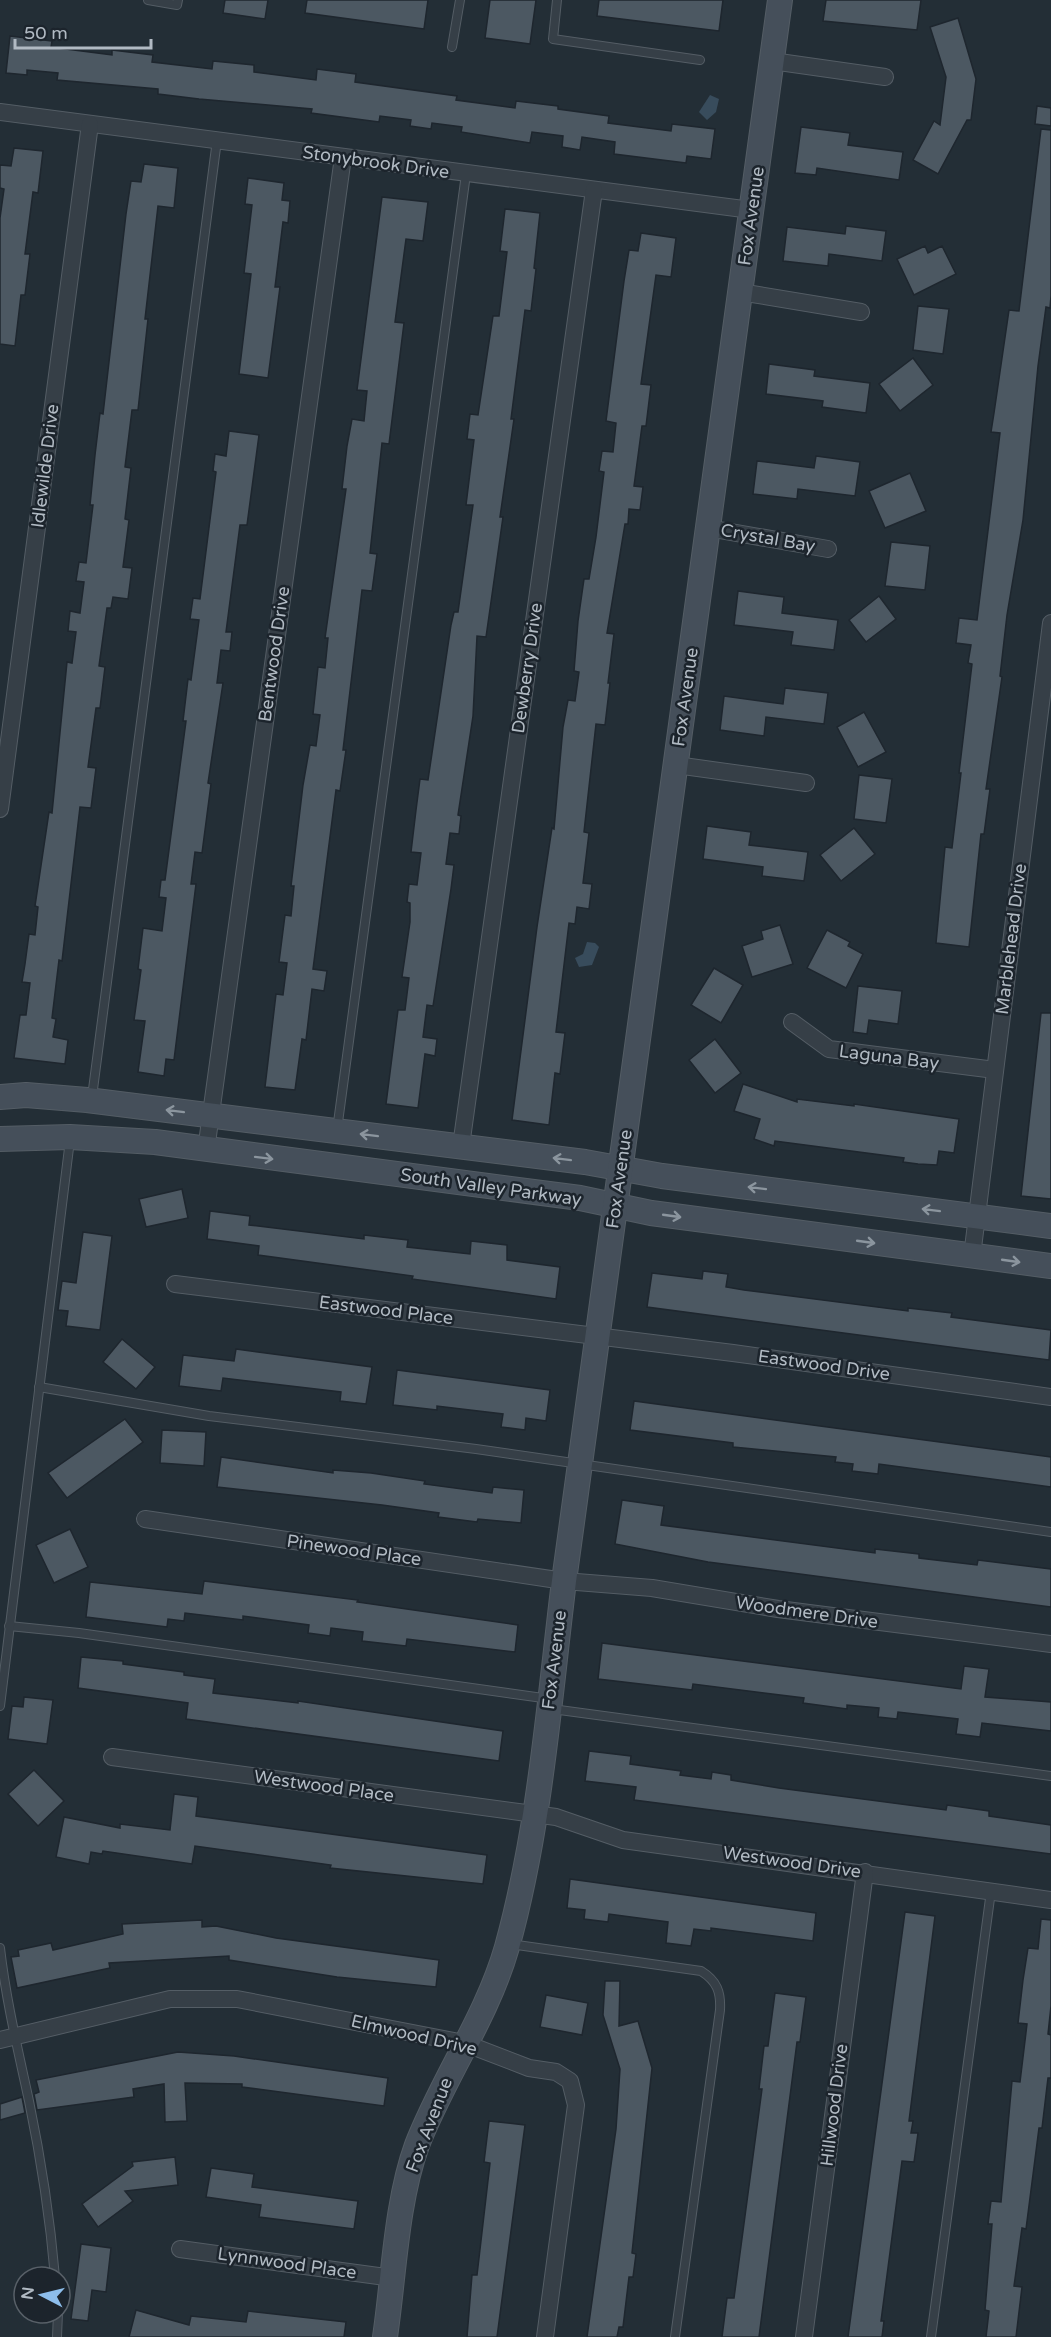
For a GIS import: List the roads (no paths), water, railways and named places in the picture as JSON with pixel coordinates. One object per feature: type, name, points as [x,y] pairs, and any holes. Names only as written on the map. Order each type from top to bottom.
[{"type":"main road","name":"Fox Avenue","points":[[386,2337],[405,2189],[416,2148],[436,2098],[492,1989],[508,1943],[536,1814],[564,1581],[780,0]]},
{"type":"main road","name":"South Valley Parkway","points":[[0,1097],[26,1095],[210,1115],[461,1146],[1051,1226]]},
{"type":"main road","name":"South Valley Parkway","points":[[0,1139],[70,1137],[155,1142],[580,1198],[651,1213],[1051,1266]]},
{"type":"street","points":[[772,61],[885,77]]},
{"type":"street","name":"Stonybrook Drive","points":[[0,112],[751,210]]},
{"type":"street","name":"Idlewilde Drive","points":[[0,809],[90,124]]},
{"type":"street","name":"Bentwood Drive","points":[[206,1150],[343,157]]},
{"type":"street","name":"Dewberry Drive","points":[[461,1146],[594,190]]},
{"type":"street","points":[[740,292],[861,312]]},
{"type":"street","name":"Crystal Bay","points":[[708,528],[828,549]]},
{"type":"street","name":"Marblehead Drive","points":[[972,1256],[1051,623]]},
{"type":"street","points":[[676,765],[806,783]]},
{"type":"street","name":"Laguna Bay","points":[[792,1022],[829,1049],[995,1070]]},
{"type":"street","name":"Eastwood Place","points":[[175,1284],[597,1336]]},
{"type":"street","name":"Eastwood Drive","points":[[597,1336],[1051,1397]]},
{"type":"street","name":"Pinewood Place","points":[[145,1519],[564,1581]]},
{"type":"street","name":"Woodmere Drive","points":[[564,1581],[652,1588],[778,1609],[1051,1644]]},
{"type":"street","name":"Westwood Place","points":[[112,1757],[536,1814]]},
{"type":"street","name":"Westwood Drive","points":[[536,1814],[567,1820],[623,1840],[865,1872],[1051,1900]]},
{"type":"street","name":"Hillwood Drive","points":[[804,2337],[865,1872]]},
{"type":"street","name":"Elmwood Drive","points":[[7,2038],[170,1999],[200,1997],[237,1999],[464,2043],[529,2068],[556,2072],[570,2081],[576,2105],[545,2337]]},
{"type":"street","name":"Lynnwood Place","points":[[180,2249],[393,2278]]},
{"type":"lane","points":[[148,0],[177,5],[178,0]]},
{"type":"lane","points":[[452,47],[460,0]]},
{"type":"lane","points":[[557,0],[553,39],[700,60]]},
{"type":"lane","points":[[92,1101],[217,140]]},
{"type":"lane","points":[[337,1131],[466,174]]},
{"type":"lane","points":[[0,1706],[70,1137]]},
{"type":"lane","points":[[39,1387],[209,1416],[580,1465],[1051,1532]]},
{"type":"lane","points":[[9,1626],[79,1633],[549,1704],[1051,1776]]},
{"type":"lane","points":[[932,2337],[991,1891]]},
{"type":"lane","points":[[508,1943],[701,1971],[718,1988],[720,2010],[675,2337]]},
{"type":"lane","points":[[0,1948],[7,2038],[29,2101],[49,2214],[54,2265]]},
{"type":"water","points":[[710,95],[719,99],[716,112],[707,120],[699,112]]},
{"type":"water","points":[[587,942],[595,943],[599,947],[592,965],[579,967],[575,958],[583,954]]}]
